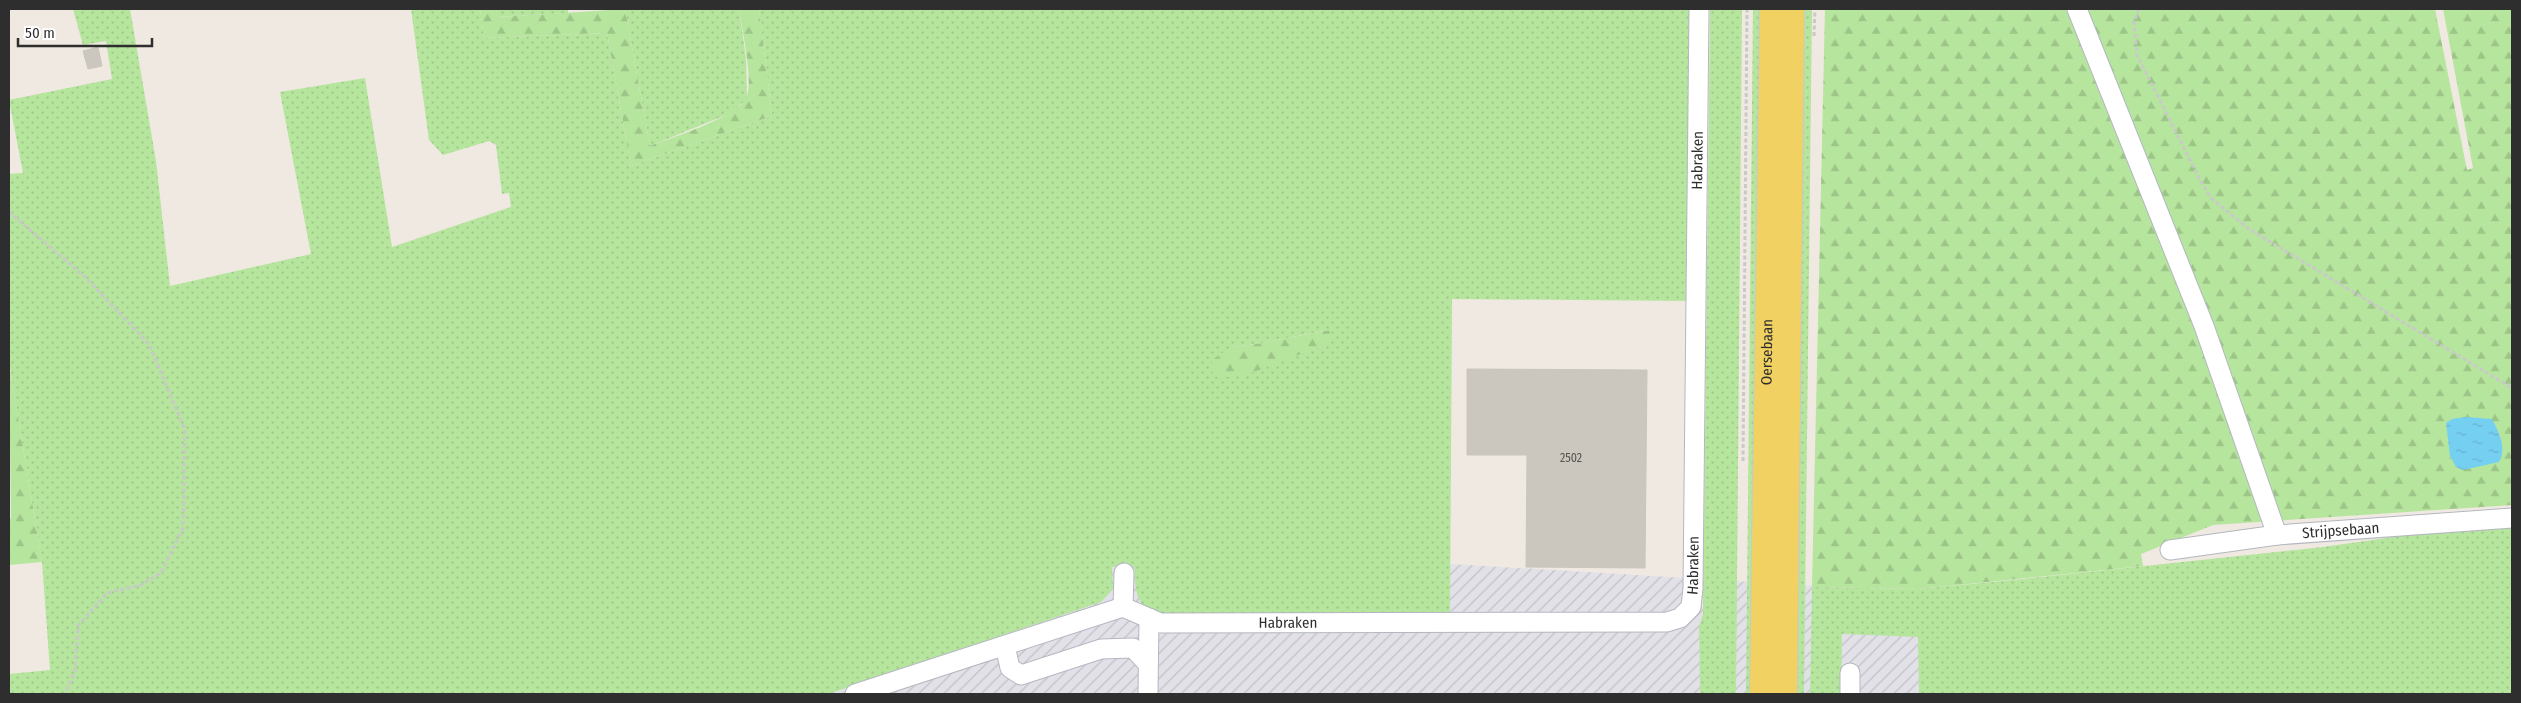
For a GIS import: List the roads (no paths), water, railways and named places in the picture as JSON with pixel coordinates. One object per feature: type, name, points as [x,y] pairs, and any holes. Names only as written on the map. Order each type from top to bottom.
[{"type":"main road","name":"Oersebaan","points":[[1762,694],[1772,9]]},
{"type":"main road","name":"Oersebaan","points":[[1784,694],[1792,9]]},
{"type":"street","name":"Habraken","points":[[1123,607],[1160,623],[1667,622],[1680,618],[1691,607],[1699,9]]},
{"type":"street","points":[[2077,9],[2204,326],[2276,535]]},
{"type":"street","name":"Strijpsebaan","points":[[2170,550],[2276,535],[2512,518]]},
{"type":"street","points":[[855,694],[1123,607],[1124,573]]},
{"type":"street","points":[[1148,694],[1149,618]]},
{"type":"street","points":[[1005,646],[1010,668],[1021,674],[1101,649],[1133,648],[1148,664]]},
{"type":"street","points":[[1850,673],[1850,694]]},
{"type":"water","points":[[2466,417],[2492,419],[2502,446],[2499,462],[2463,470],[2456,467],[2450,456],[2446,423],[2452,419]]}]
